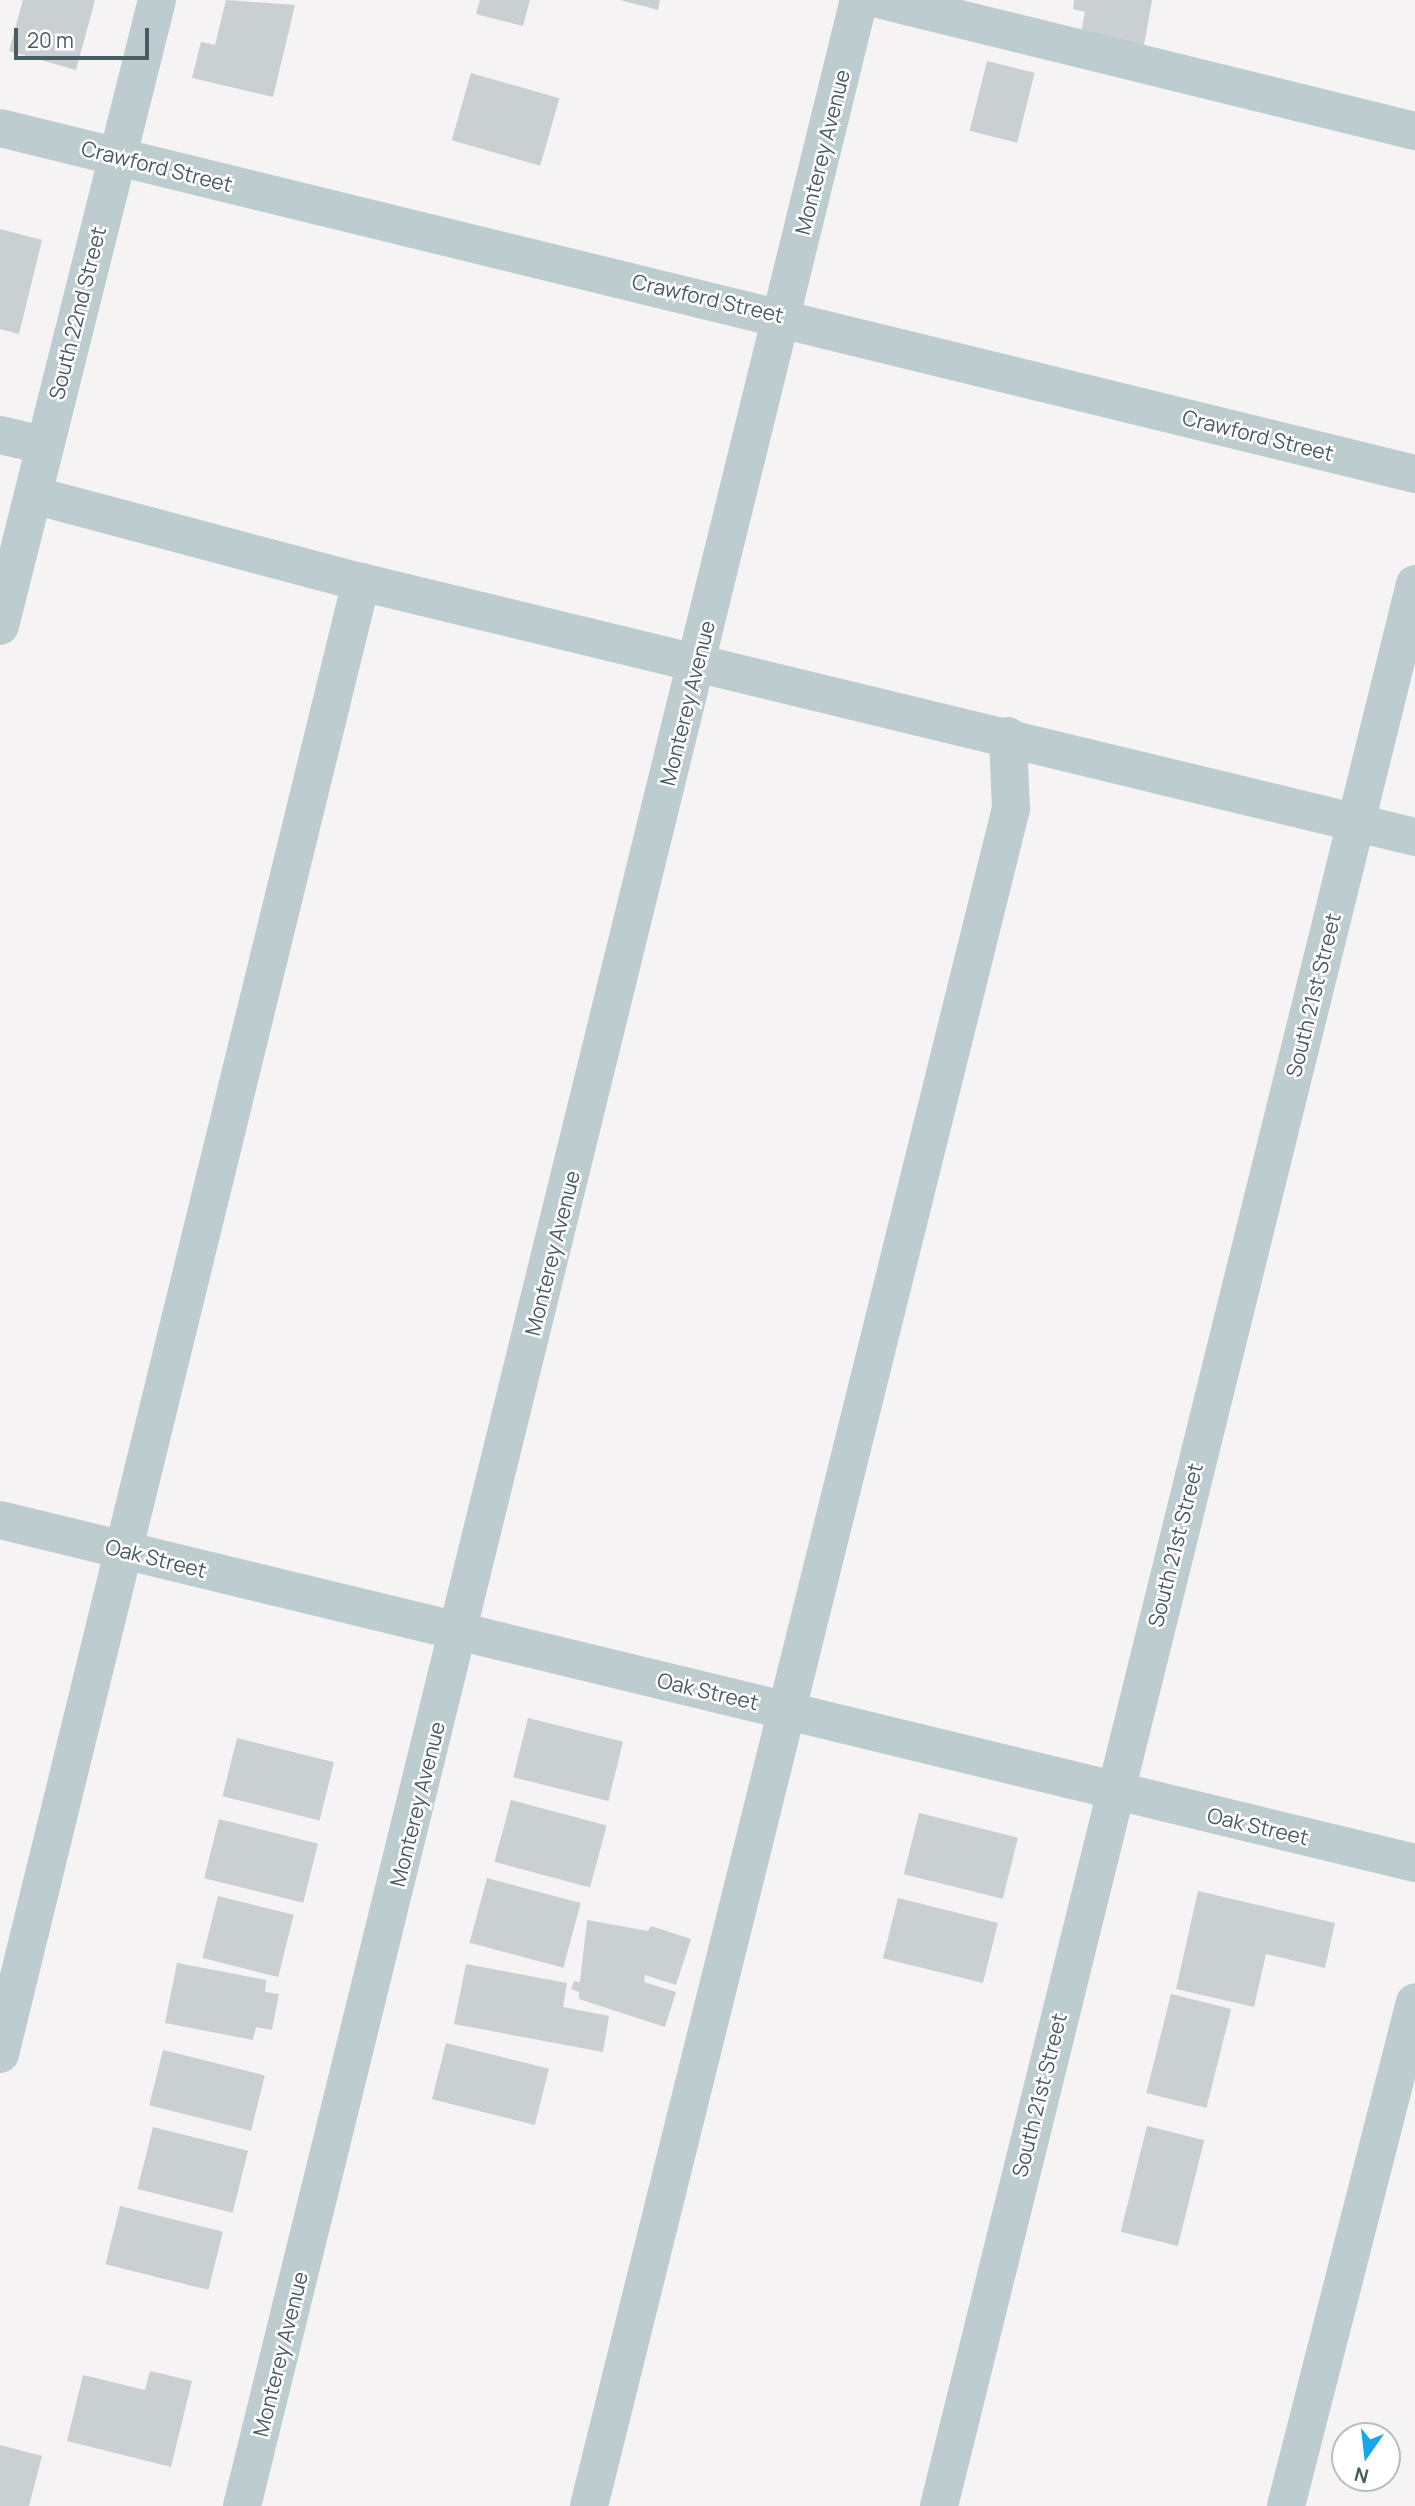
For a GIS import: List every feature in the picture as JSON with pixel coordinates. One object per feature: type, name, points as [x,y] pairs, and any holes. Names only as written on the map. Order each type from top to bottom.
[{"type":"street","name":"South 22nd Street","points":[[0,626],[157,0]]},
{"type":"street","name":"Monterey Avenue","points":[[242,2506],[460,1632],[859,0]]},
{"type":"street","points":[[882,0],[1415,131]]},
{"type":"street","name":"Crawford Street","points":[[0,128],[781,315],[1415,474]]},
{"type":"street","points":[[0,435],[44,445]]},
{"type":"street","points":[[33,495],[360,582],[697,660],[1415,837]]},
{"type":"street","points":[[0,2054],[360,582]]},
{"type":"street","name":"South 21st Street","points":[[939,2506],[1113,1792],[1415,584]]},
{"type":"street","points":[[589,2506],[1011,809],[1009,736]]},
{"type":"street","name":"Oak Street","points":[[0,1520],[787,1709],[1113,1792],[1415,1863]]},
{"type":"street","points":[[1286,2506],[1415,2001]]},
{"type":"building","points":[[23,0],[95,0],[76,70],[9,51]]},
{"type":"building","points":[[226,0],[295,5],[273,97],[192,78],[201,42],[215,45]]},
{"type":"building","points":[[480,0],[530,0],[523,26],[476,14]]},
{"type":"building","points":[[620,0],[660,0],[658,10]]},
{"type":"building","points":[[1074,0],[1152,0],[1144,45],[1081,34],[1085,12],[1073,9]]},
{"type":"building","points":[[987,61],[1035,73],[1017,143],[970,131]]},
{"type":"building","points":[[471,73],[559,98],[540,166],[452,140]]},
{"type":"building","points":[[0,229],[42,240],[19,334],[0,329]]},
{"type":"building","points":[[528,1718],[623,1742],[608,1801],[513,1777]]},
{"type":"building","points":[[237,1738],[334,1762],[320,1820],[222,1796]]},
{"type":"building","points":[[511,1800],[607,1826],[590,1887],[494,1862]]},
{"type":"building","points":[[919,1813],[1018,1838],[1003,1899],[904,1874]]},
{"type":"building","points":[[219,1819],[318,1844],[303,1903],[204,1878]]},
{"type":"building","points":[[487,1878],[581,1903],[563,1968],[470,1943]]},
{"type":"building","points":[[1198,1891],[1335,1923],[1325,1968],[1266,1954],[1254,2007],[1176,1989]]},
{"type":"building","points":[[218,1896],[294,1915],[278,1977],[203,1958]]},
{"type":"building","points":[[898,1898],[998,1923],[983,1983],[883,1958]]},
{"type":"building","points":[[587,1920],[648,1931],[651,1926],[691,1939],[676,1985],[645,1975],[644,1982],[676,1992],[665,2027],[579,1999],[579,1992],[571,1989],[574,1981],[580,1982]]},
{"type":"building","points":[[177,1963],[266,1980],[265,1992],[279,1994],[272,2030],[256,2027],[253,2040],[165,2023]]},
{"type":"building","points":[[466,1964],[567,1983],[563,2007],[609,2016],[603,2052],[454,2024]]},
{"type":"building","points":[[1171,1994],[1231,2009],[1206,2108],[1146,2093]]},
{"type":"building","points":[[446,2043],[549,2069],[535,2125],[432,2099]]},
{"type":"building","points":[[163,2050],[265,2075],[251,2131],[149,2105]]},
{"type":"building","points":[[1147,2126],[1204,2140],[1178,2246],[1121,2232]]},
{"type":"building","points":[[153,2127],[248,2151],[233,2213],[138,2189]]},
{"type":"building","points":[[120,2206],[223,2232],[208,2290],[105,2264]]},
{"type":"building","points":[[150,2371],[192,2381],[171,2467],[67,2441],[83,2375],[145,2390]]},
{"type":"building","points":[[0,2445],[42,2456],[29,2506],[0,2506]]}]
